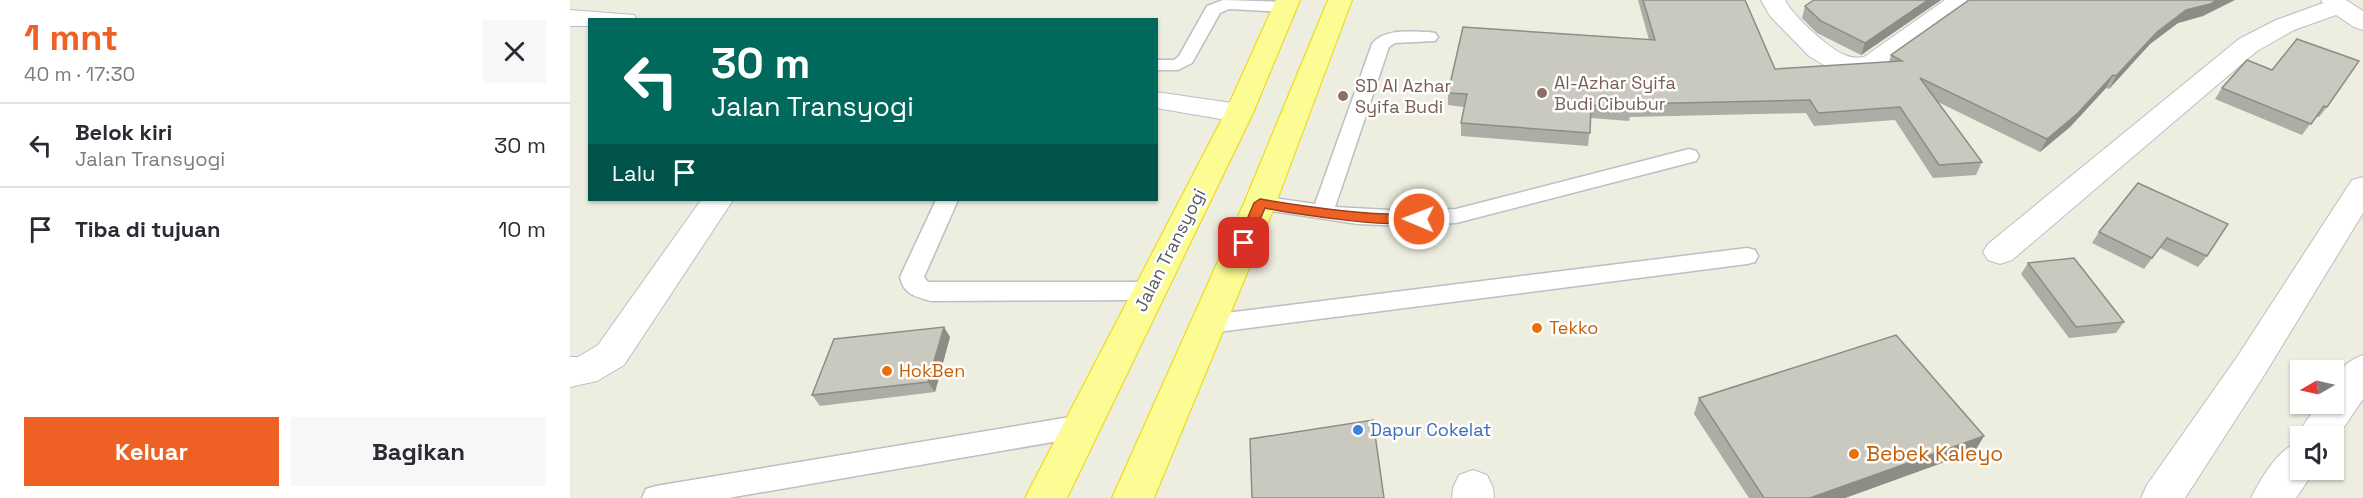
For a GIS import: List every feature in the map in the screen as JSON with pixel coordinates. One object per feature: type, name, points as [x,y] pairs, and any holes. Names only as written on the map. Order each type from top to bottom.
[{"type":"highway","points":[[1133,498],[1210,324],[1340,0]]},
{"type":"highway","name":"Jalan Transyogi","points":[[1046,498],[1239,113],[1287,3]]},
{"type":"street","points":[[1773,0],[1818,53],[1838,63],[1856,67],[1871,64],[1961,0]]},
{"type":"street","points":[[2000,252],[2248,45],[2285,25],[2336,3],[2363,22]]},
{"type":"street","points":[[570,18],[588,19]]},
{"type":"street","points":[[1158,100],[1239,113]]},
{"type":"street","points":[[2162,498],[2250,367],[2363,187]]},
{"type":"street","points":[[570,372],[584,371],[611,355],[716,201]]},
{"type":"street","points":[[2323,426],[2363,370]]},
{"type":"street","points":[[2272,498],[2290,473]]},
{"type":"lane","points":[[1158,65],[1178,65],[1186,59],[1213,10],[1227,4],[1287,3]]},
{"type":"lane","points":[[1323,212],[1381,44],[1391,38],[1429,37]]},
{"type":"lane","points":[[1260,203],[1297,210],[1384,219],[1456,216],[1689,156]]},
{"type":"lane","points":[[947,201],[912,277],[913,284],[920,289],[930,292],[1150,291]]},
{"type":"lane","points":[[1210,324],[1747,256]]},
{"type":"lane","points":[[656,498],[1082,426]]},
{"type":"building","points":[[1643,0],[1745,0],[1775,69],[1902,61],[1891,55],[1969,0],[2218,0],[2186,10],[2157,32],[2077,114],[2047,139],[1920,78],[1982,162],[1939,165],[1900,107],[1818,113],[1810,100],[1631,104],[1631,108],[1591,105],[1590,133],[1461,123],[1467,94],[1448,93],[1463,27],[1655,40]]},
{"type":"building","points":[[1814,0],[1928,0],[1865,43],[1821,21],[1805,6]]},
{"type":"building","points":[[2297,39],[2359,61],[2327,107],[2324,106],[2311,124],[2222,88],[2247,60],[2272,70]]},
{"type":"building","points":[[2138,183],[2228,224],[2207,256],[2167,238],[2152,258],[2099,232]]},
{"type":"building","points":[[2074,258],[2124,322],[2076,327],[2028,263]]},
{"type":"building","name":"HokBen","points":[[944,327],[928,382],[812,395],[834,339]]},
{"type":"building","points":[[1896,335],[1984,436],[1810,498],[1764,498],[1699,398]]},
{"type":"building","points":[[1373,420],[1384,498],[1252,498],[1250,439]]},
{"type":"place","name":"Al-Azhar Syifa Budi Cibubur","points":[[1542,93]]},
{"type":"place","name":"SD Al Azhar Syifa Budi","points":[[1343,96]]},
{"type":"place","name":"Tekko","points":[[1537,328]]},
{"type":"place","name":"HokBen","points":[[887,371]]},
{"type":"place","name":"Dapur Cokelat","points":[[1358,430]]},
{"type":"place","name":"Bebek Kaleyo","points":[[1854,454]]},
{"type":"route","points":[[1244,243],[1260,203],[1297,210],[1384,219],[1419,219]]}]
